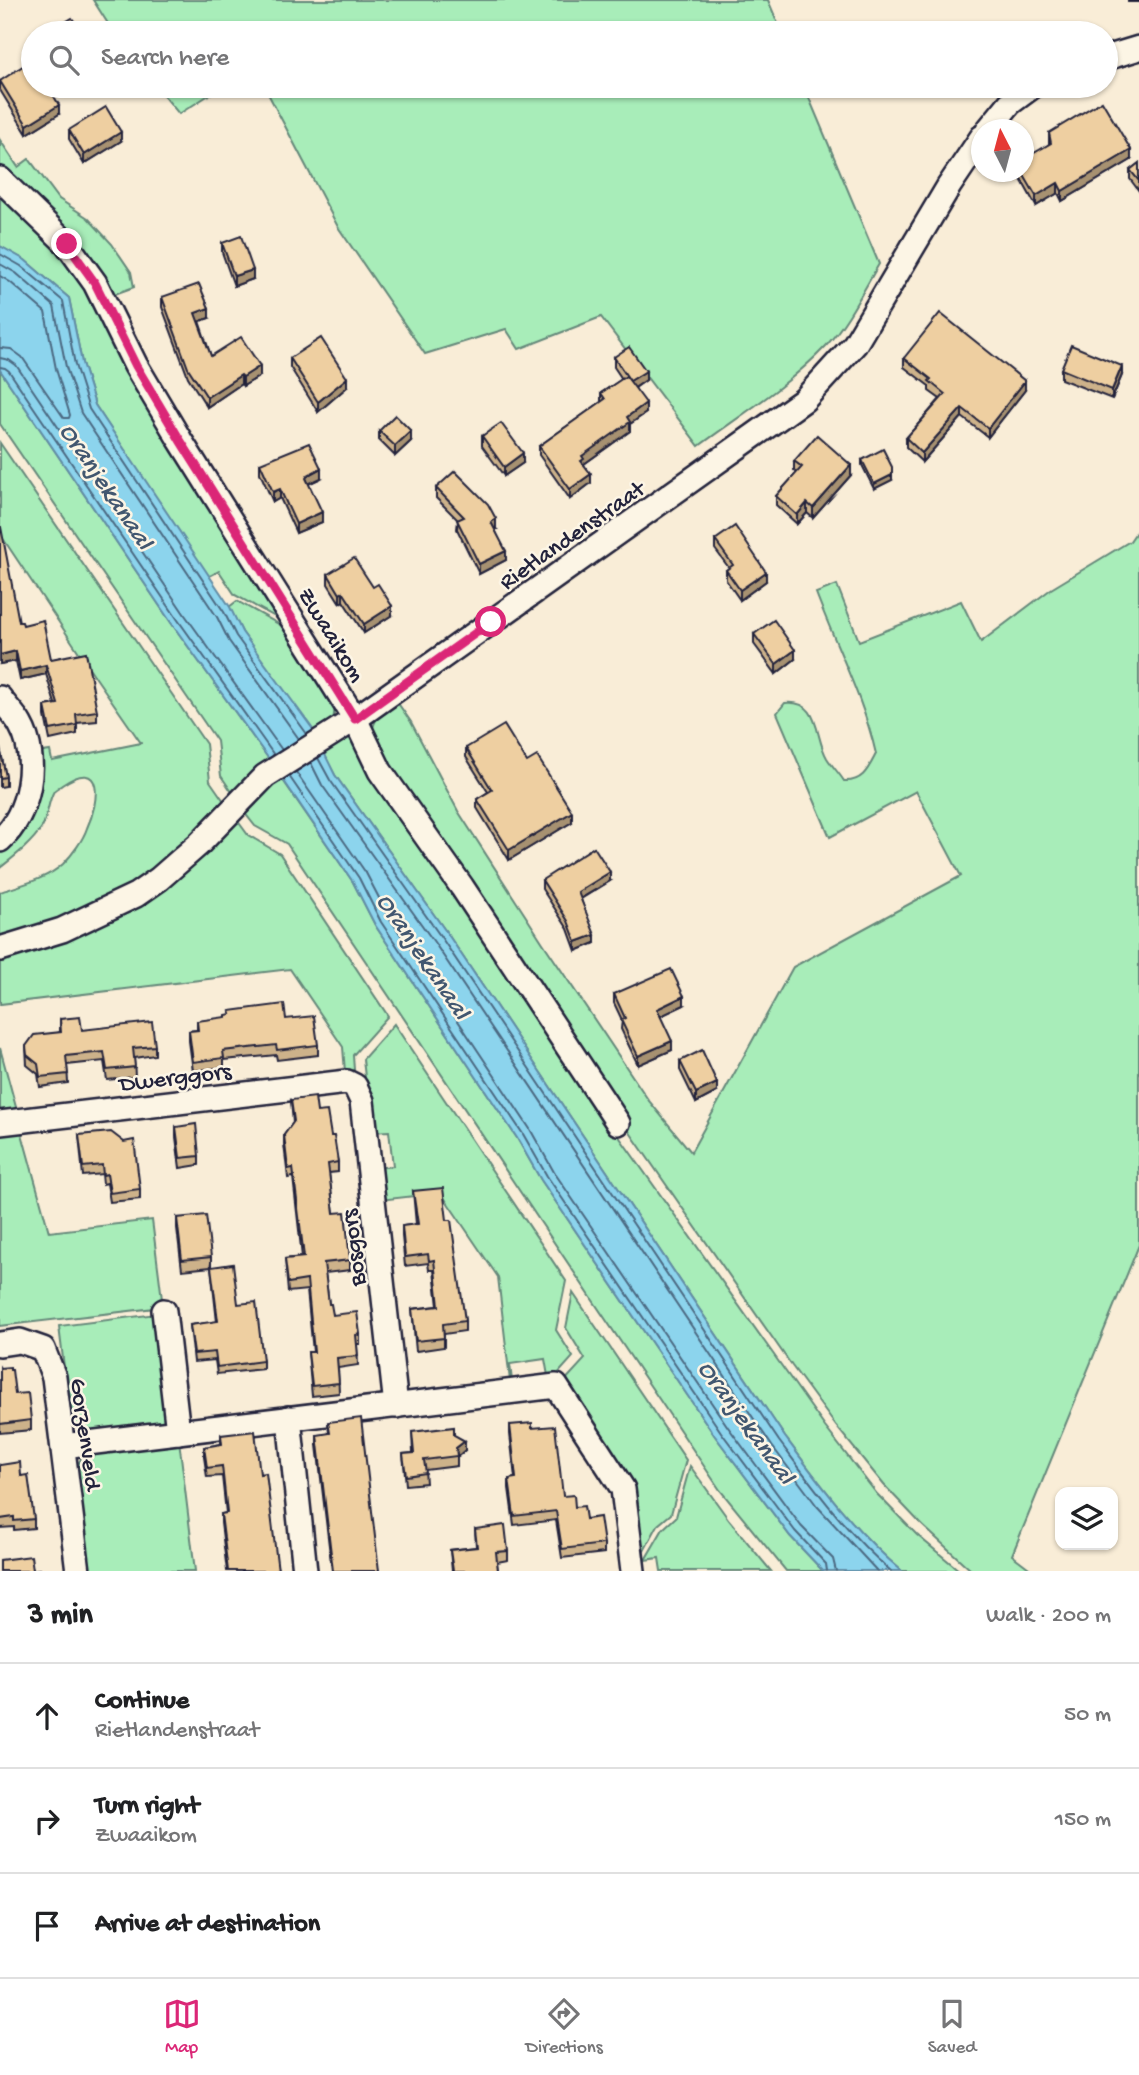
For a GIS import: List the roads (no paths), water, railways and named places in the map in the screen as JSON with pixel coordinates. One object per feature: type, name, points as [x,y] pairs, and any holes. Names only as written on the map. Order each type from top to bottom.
[{"type":"street","points":[[1118,54],[1139,48]]},
{"type":"street","points":[[997,119],[1017,98]]},
{"type":"street","name":"Rietlandenstraat","points":[[0,949],[62,930],[136,895],[199,844],[265,776],[355,719],[804,400],[855,344],[971,154]]},
{"type":"street","name":"Zwaaikom","points":[[0,179],[67,244],[95,283],[136,366],[355,719],[380,771],[462,887],[618,1123]]},
{"type":"street","points":[[0,698],[20,725],[30,765],[25,802],[18,817],[0,840]]},
{"type":"street","name":"Dwerggors","points":[[0,1123],[347,1083],[355,1086]]},
{"type":"street","name":"Bosgors","points":[[355,1086],[362,1101],[397,1406]]},
{"type":"street","points":[[164,1311],[178,1432]]},
{"type":"street","name":"Gorzenveld","points":[[0,1343],[20,1342],[43,1349],[54,1377],[78,1571]]},
{"type":"street","points":[[62,1446],[556,1386],[623,1489],[633,1571]]},
{"type":"street","points":[[289,1418],[305,1571]]},
{"type":"water","name":"Oranjekanaal","points":[[0,246],[25,260],[69,298],[82,363],[95,405],[230,607],[242,632],[312,728],[335,775],[447,933],[785,1437],[854,1524],[902,1571],[823,1571],[790,1536],[715,1436],[541,1180],[517,1138],[375,925],[353,882],[172,624],[0,370]]}]
